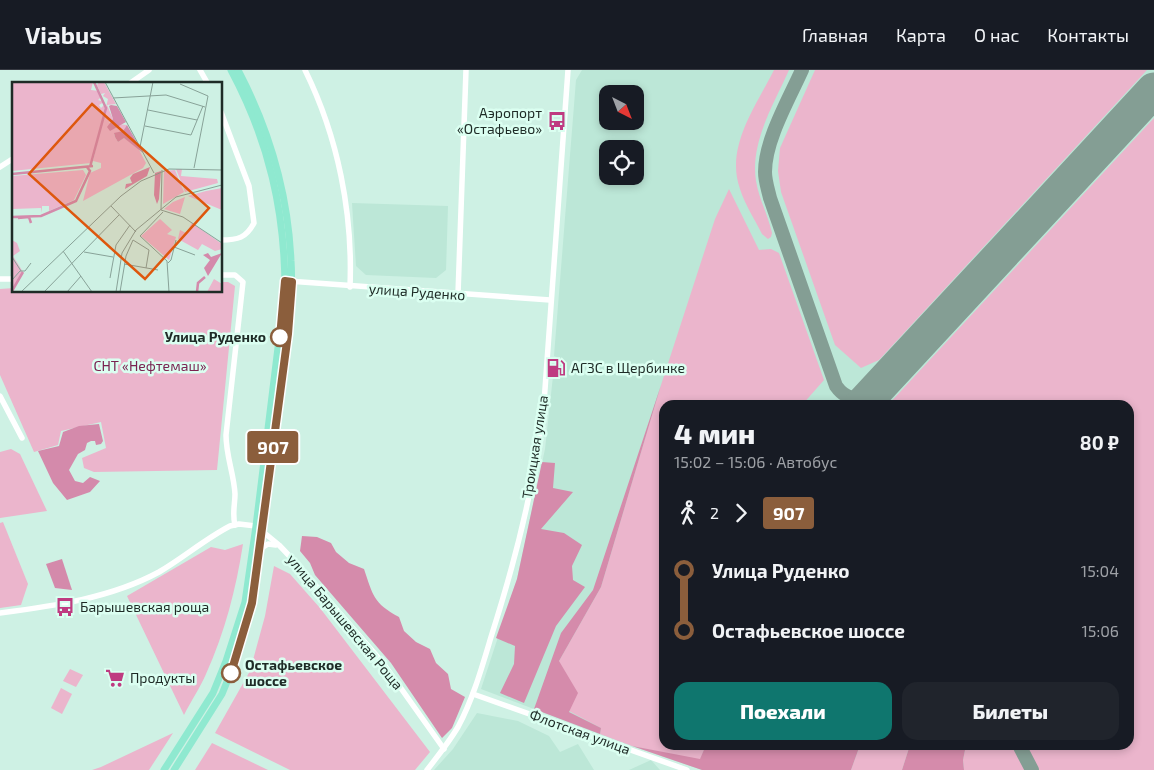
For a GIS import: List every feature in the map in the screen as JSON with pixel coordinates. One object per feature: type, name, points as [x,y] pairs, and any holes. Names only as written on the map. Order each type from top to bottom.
[{"type":"main road","points":[[231,70],[255,121],[269,159],[282,225],[288,281]]},
{"type":"main road","points":[[164,770],[210,697],[226,662],[245,602],[259,529],[288,334],[288,222],[275,157],[264,125],[238,70]]},
{"type":"main road","points":[[174,770],[215,706],[233,667],[252,603],[260,549],[259,529]]},
{"type":"street","points":[[131,82],[149,70]]},
{"type":"street","points":[[200,70],[207,82]]},
{"type":"street","points":[[305,70],[326,120],[342,181],[348,231],[350,287]]},
{"type":"street","points":[[458,294],[466,70]]},
{"type":"street","name":"Троицкая улица","points":[[427,770],[444,749],[458,726],[473,694],[514,564],[537,450],[544,403],[568,70]]},
{"type":"street","points":[[222,115],[249,186],[254,223],[249,233],[235,240],[222,240]]},
{"type":"street","points":[[0,167],[12,159]]},
{"type":"street","points":[[222,275],[235,275],[243,282],[226,435],[226,449],[235,493],[234,525]]},
{"type":"street","name":"улица Руденко","points":[[288,281],[550,300]]},
{"type":"street","points":[[0,396],[22,438]]},
{"type":"street","points":[[0,612],[88,597],[124,588],[158,572],[226,528],[234,525],[259,529]]},
{"type":"street","name":"улица Барышевская Роща","points":[[259,529],[278,545],[307,575],[383,663],[444,749]]},
{"type":"street","name":"улица Барышевская Роща","points":[[260,549],[270,543],[278,545]]},
{"type":"street","name":"Флотская улица","points":[[473,694],[686,770]]},
{"type":"shaded area","points":[[582,70],[1154,70],[1154,770],[702,770],[632,746],[481,689],[517,579],[545,449],[554,367],[561,365],[562,360],[554,356],[576,80]]},
{"type":"shaded area","points":[[352,203],[448,206],[446,270],[436,278],[366,275],[356,266]]},
{"type":"shaded area","points":[[661,385],[601,587],[559,661],[578,693],[569,712],[601,728],[600,734],[534,709],[561,633],[593,590]]},
{"type":"shaded area","points":[[99,424],[103,441],[101,444],[96,445],[95,441],[87,443],[85,450],[78,454],[69,470],[75,481],[83,483],[90,477],[100,481],[90,492],[67,500],[53,483],[38,451],[59,446],[63,432],[79,426]]},
{"type":"shaded area","points":[[542,462],[555,463],[553,488],[573,492],[541,529],[564,533],[582,545],[572,566],[573,580],[585,587],[556,626],[524,703],[500,693],[514,664],[515,646],[496,638],[517,579]]},
{"type":"shaded area","points":[[302,536],[317,537],[331,543],[336,552],[349,563],[364,569],[372,592],[379,603],[399,617],[404,631],[416,642],[430,649],[436,663],[448,674],[451,689],[465,697],[452,728],[442,738],[391,663],[315,575],[310,563],[300,551]]},
{"type":"shaded area","points":[[62,559],[72,590],[55,588],[46,564]]},
{"type":"shaded area","points":[[477,713],[518,721],[549,736],[560,752],[578,744],[594,770],[434,770],[453,749]]},
{"type":"shaded area","points":[[632,746],[700,759],[704,750],[858,750],[851,770],[702,770]]},
{"type":"shaded area","points":[[908,750],[965,750],[964,770],[902,770]]},
{"type":"shaded area","points":[[651,760],[660,770],[629,770]]},
{"type":"green space","points":[[774,70],[789,70],[770,110],[760,138],[755,166],[757,188],[772,233],[768,239],[762,234],[742,195],[736,173],[736,158],[739,142],[751,112]]},
{"type":"green space","points":[[815,70],[1147,70],[879,360],[861,368],[835,345],[781,192],[778,171],[780,148]]},
{"type":"green space","points":[[1154,118],[1154,770],[1039,770],[1029,750],[1134,750],[1134,400],[893,400]]},
{"type":"green space","points":[[729,189],[759,250],[771,249],[779,253],[824,380],[806,400],[659,400],[659,750],[704,750],[700,760],[632,746],[600,734],[601,728],[569,711],[559,661],[601,587],[661,385],[715,219]]},
{"type":"green space","name":"СНТ «Нефтемаш»","points":[[222,282],[228,282],[235,286],[217,470],[94,472],[84,468],[82,458],[106,448],[101,422],[61,431],[58,445],[34,452],[0,375],[0,289],[12,288],[12,292],[222,292]]},
{"type":"green space","points":[[11,449],[20,454],[47,511],[0,518],[0,452]]},
{"type":"green space","points":[[3,522],[28,584],[21,605],[0,608],[0,523]]},
{"type":"green space","points":[[243,544],[233,594],[219,642],[204,679],[184,715],[127,596],[211,547],[225,550]]},
{"type":"green space","points":[[274,566],[290,574],[320,608],[430,752],[415,770],[290,770],[215,733],[250,671],[265,616]]},
{"type":"green space","points":[[70,669],[83,675],[76,687],[63,681]]},
{"type":"green space","points":[[61,688],[72,694],[62,714],[51,708]]},
{"type":"green space","points":[[173,733],[149,770],[92,770],[101,767]]},
{"type":"green space","points":[[212,743],[268,770],[195,770]]},
{"type":"green space","points":[[858,750],[908,750],[902,770],[851,770]]},
{"type":"green space","points":[[965,750],[1018,750],[1028,770],[964,770]]},
{"type":"taxiway","points":[[802,70],[773,133],[766,160],[767,185],[836,386],[848,397],[862,398],[873,394]]},
{"type":"taxiway","points":[[1022,750],[1032,770]]},
{"type":"runway","points":[[867,400],[1154,90]]},
{"type":"bus line","name":"907","points":[[231,673],[252,603],[288,334],[292,282],[285,281],[280,337]]},
{"type":"place","name":"Аэропорт «Остафьево»","points":[[557,121]]},
{"type":"place","name":"Улица Руденко","points":[[280,337]]},
{"type":"place","name":"АГЗС в Щербинке","points":[[556,368]]},
{"type":"place","name":"Барышевская роща","points":[[65,607]]},
{"type":"place","name":"Остафьевское шоссе","points":[[231,673]]},
{"type":"place","name":"Продукты","points":[[115,678]]}]
